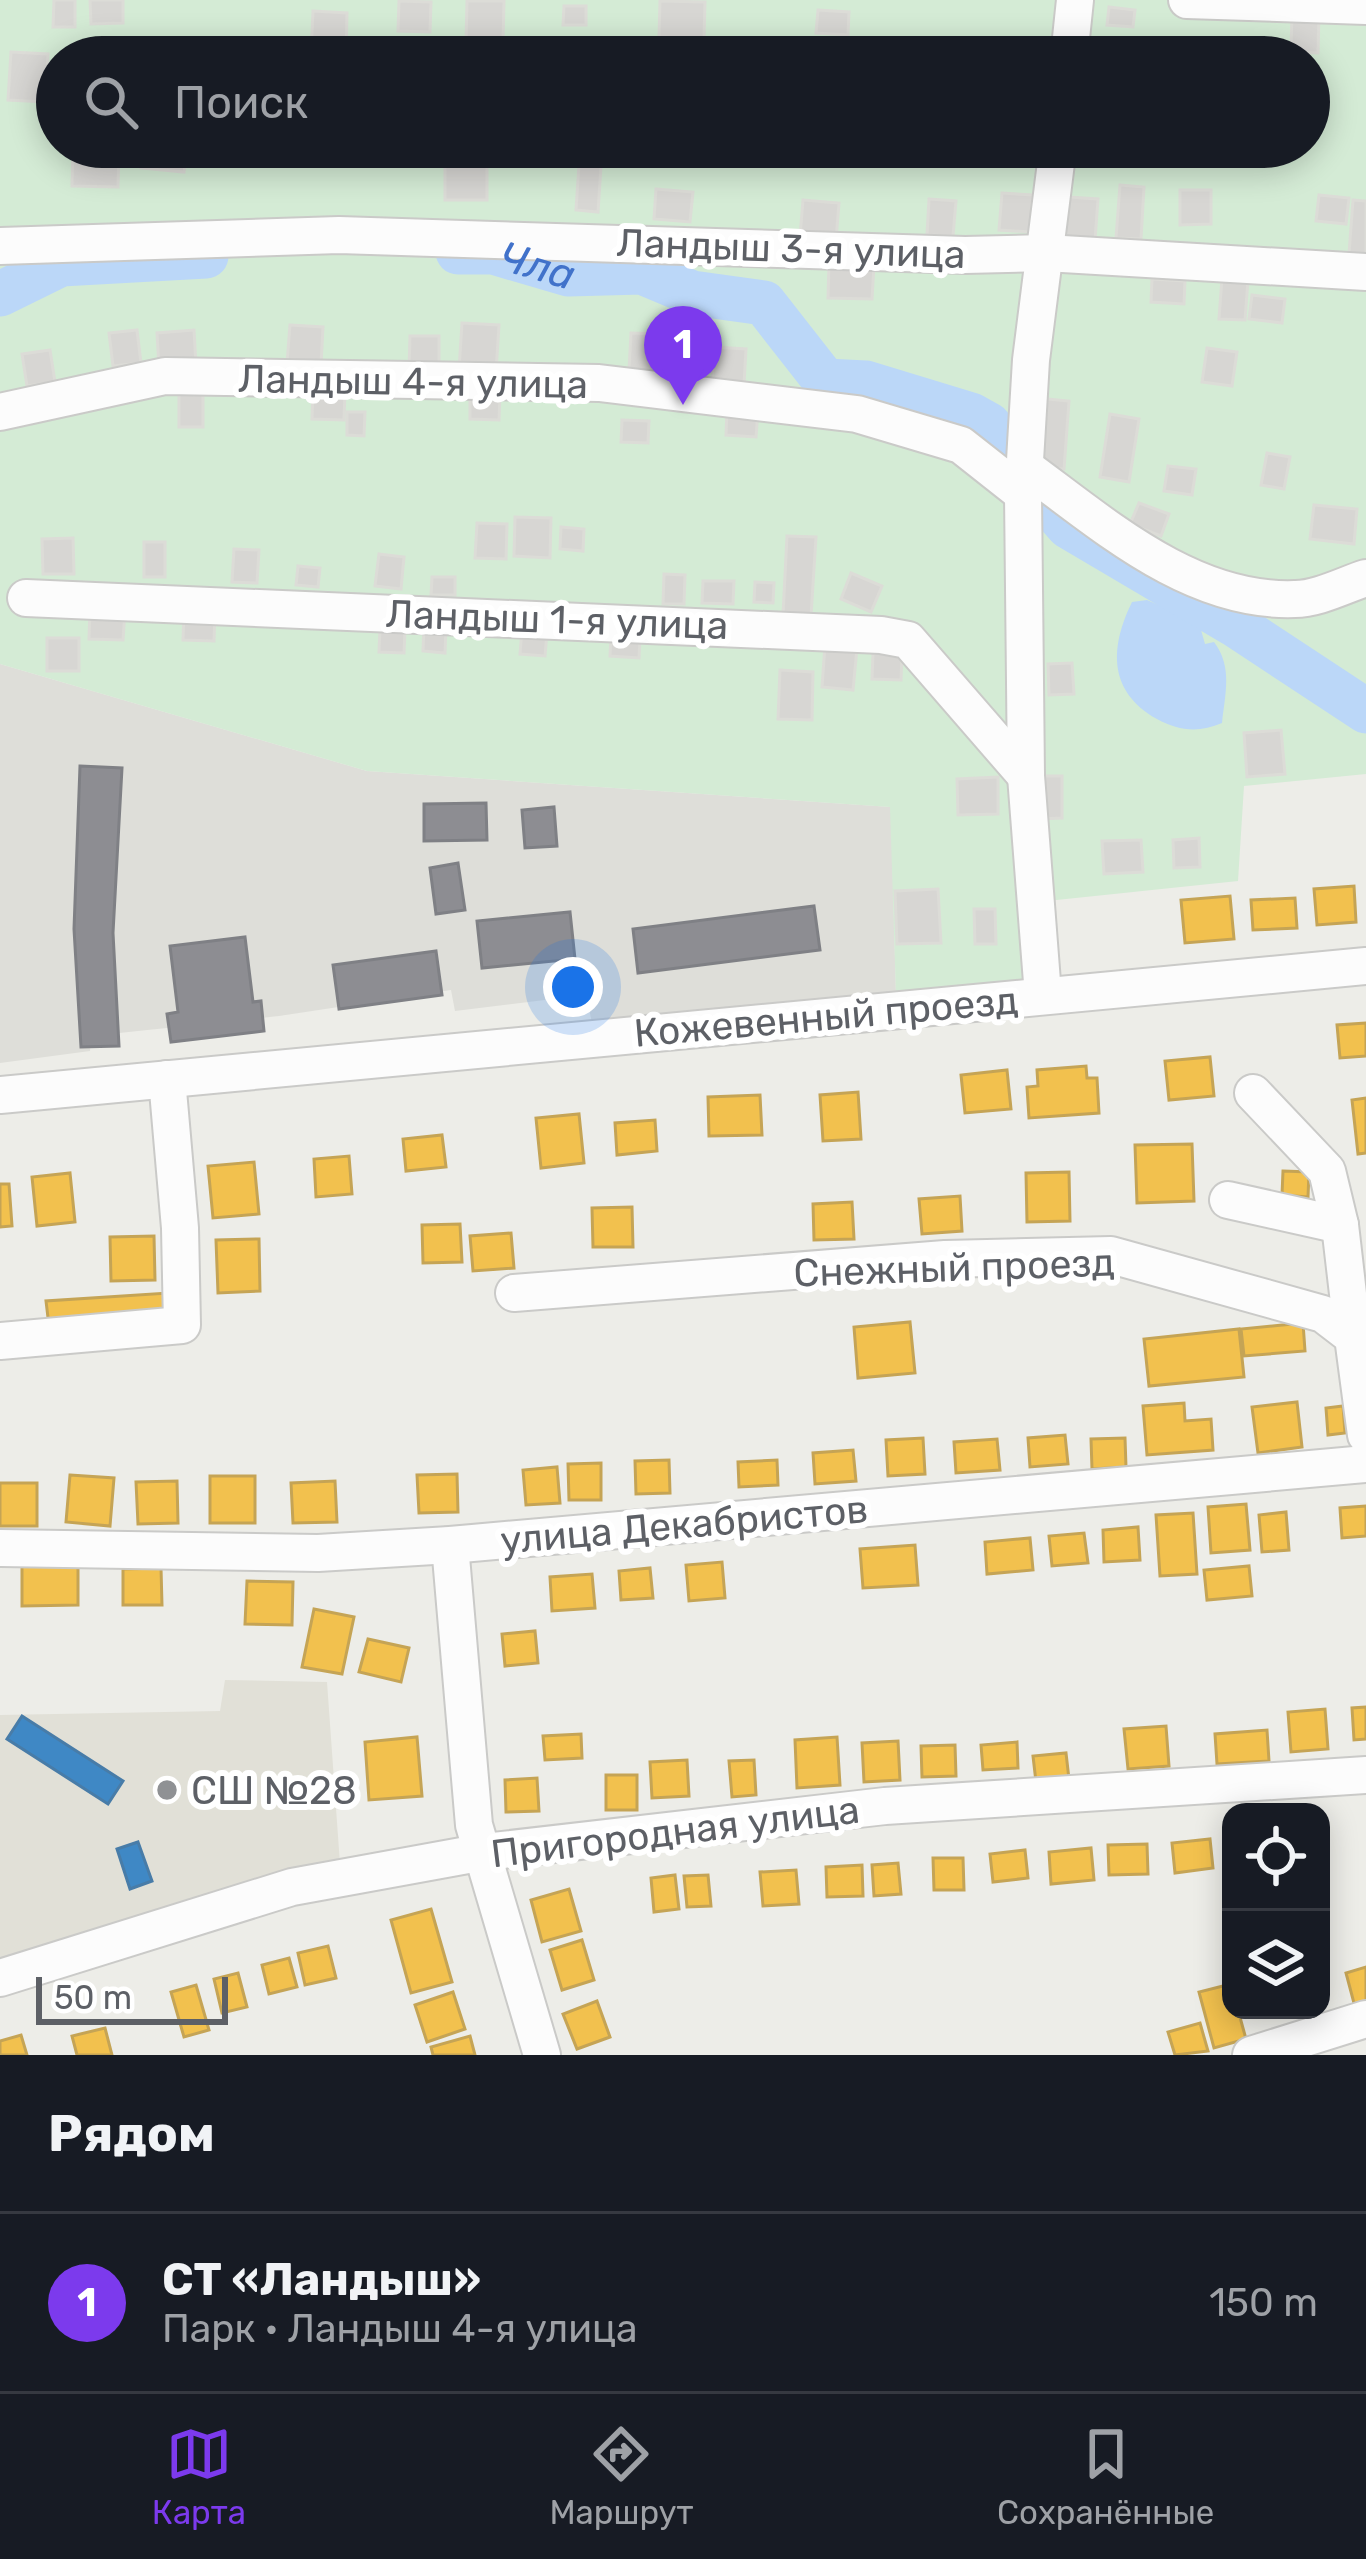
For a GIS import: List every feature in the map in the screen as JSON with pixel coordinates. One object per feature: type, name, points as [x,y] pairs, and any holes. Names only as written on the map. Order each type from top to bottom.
[{"type":"street","points":[[1071,36],[1075,0]]},
{"type":"street","points":[[1187,0],[1366,6]]},
{"type":"street","points":[[1043,995],[1026,776],[1024,480],[1031,360],[1056,168]]},
{"type":"street","name":"Ландыш 3-я улица","points":[[0,246],[339,235],[965,255],[1046,253],[1366,272]]},
{"type":"street","name":"Ландыш 4-я улица","points":[[0,412],[165,376],[598,383],[857,414],[961,445],[1177,571],[1238,593],[1298,600],[1366,578]]},
{"type":"street","name":"Ландыш 1-я улица","points":[[26,598],[557,623],[730,626],[908,640],[1026,776]]},
{"type":"street","name":"Кожевенный проезд","points":[[0,1095],[1366,966]]},
{"type":"street","points":[[0,1341],[182,1325],[180,1228],[167,1079]]},
{"type":"street","points":[[1252,1093],[1328,1171],[1340,1225],[1366,1435]]},
{"type":"street","points":[[1228,1200],[1340,1225]]},
{"type":"street","name":"Снежный проезд","points":[[514,1293],[945,1259],[1111,1255],[1323,1314],[1353,1337]]},
{"type":"street","name":"улица Декабристов","points":[[0,1548],[318,1553],[450,1545],[1366,1464]]},
{"type":"street","points":[[450,1545],[475,1825],[542,2055]]},
{"type":"street","name":"Пригородная улица","points":[[0,1978],[292,1887],[484,1852],[885,1807],[1366,1775]]},
{"type":"street","points":[[1251,2055],[1366,2019]]},
{"type":"shaded area","points":[[0,664],[367,771],[891,807],[896,996],[594,1032],[586,995],[455,1011],[451,990],[279,1016],[91,1036],[90,1051],[0,1063]]},
{"type":"shaded area","name":"СШ №28","points":[[225,1680],[327,1682],[340,1864],[0,1967],[0,1715],[220,1711]]},
{"type":"green space","points":[[0,0],[1366,0],[1366,774],[1244,786],[1238,881],[1028,903],[1037,983],[896,996],[890,807],[367,771],[0,664]]},
{"type":"water","points":[[1147,600],[1199,623],[1205,644],[1214,642],[1220,651],[1226,681],[1222,723],[1197,729],[1173,726],[1141,708],[1122,683],[1119,636],[1132,602]]},
{"type":"building: Жильё","points":[[1354,886],[1356,922],[1317,925],[1314,889]]},
{"type":"building: Жильё","points":[[1230,896],[1234,939],[1185,943],[1181,900]]},
{"type":"building: Жильё","points":[[1295,898],[1297,928],[1253,930],[1251,900]]},
{"type":"building: Жильё","points":[[1366,1023],[1366,1056],[1340,1058],[1337,1025]]},
{"type":"building: Жильё","points":[[1210,1057],[1214,1096],[1169,1100],[1165,1061]]},
{"type":"building: Жильё","points":[[1086,1066],[1087,1078],[1097,1078],[1099,1113],[1029,1118],[1027,1087],[1038,1086],[1037,1070]]},
{"type":"building: Жильё","points":[[1007,1070],[1011,1109],[965,1113],[961,1075]]},
{"type":"building: Жильё","points":[[858,1092],[861,1139],[823,1141],[820,1095]]},
{"type":"building: Жильё","points":[[760,1095],[762,1135],[709,1136],[708,1097]]},
{"type":"building: Жильё","points":[[1366,1098],[1366,1153],[1358,1154],[1352,1100]]},
{"type":"building: Жильё","points":[[579,1114],[584,1163],[541,1168],[536,1118]]},
{"type":"building: Жильё","points":[[655,1120],[657,1151],[617,1155],[615,1123]]},
{"type":"building: Жильё","points":[[442,1135],[446,1167],[406,1171],[403,1139]]},
{"type":"building: Жильё","points":[[1192,1144],[1194,1201],[1137,1203],[1135,1145]]},
{"type":"building: Жильё","points":[[349,1156],[352,1194],[316,1197],[314,1159]]},
{"type":"building: Жильё","points":[[254,1162],[259,1214],[213,1218],[208,1166]]},
{"type":"building: Жильё","points":[[1283,1171],[1309,1172],[1308,1197],[1282,1195]]},
{"type":"building: Жильё","points":[[1069,1172],[1070,1221],[1027,1222],[1026,1173]]},
{"type":"building: Жильё","points":[[70,1173],[75,1222],[37,1226],[32,1177]]},
{"type":"building: Жильё","points":[[0,1184],[9,1184],[12,1226],[0,1227]]},
{"type":"building: Жильё","points":[[960,1196],[962,1231],[922,1234],[919,1199]]},
{"type":"building: Жильё","points":[[852,1202],[854,1239],[814,1240],[813,1204]]},
{"type":"building: Жильё","points":[[632,1207],[633,1247],[593,1247],[592,1208]]},
{"type":"building: Жильё","points":[[460,1224],[462,1262],[423,1263],[422,1225]]},
{"type":"building: Жильё","points":[[511,1233],[514,1268],[473,1271],[470,1236]]},
{"type":"building: Жильё","points":[[154,1236],[155,1280],[111,1281],[110,1237]]},
{"type":"building: Жильё","points":[[259,1239],[260,1291],[218,1293],[216,1240]]},
{"type":"building: Жильё","points":[[168,1293],[170,1312],[49,1326],[46,1301]]},
{"type":"building: Жильё","points":[[910,1322],[915,1373],[858,1378],[854,1327]]},
{"type":"building: Жильё","points":[[1303,1323],[1305,1351],[1244,1356],[1241,1329]]},
{"type":"building: Жильё","points":[[1239,1329],[1244,1377],[1149,1386],[1144,1339]]},
{"type":"building: Жильё","points":[[1297,1402],[1302,1447],[1258,1453],[1252,1407]]},
{"type":"building: Жильё","points":[[1184,1403],[1185,1421],[1211,1419],[1213,1450],[1147,1455],[1143,1406]]},
{"type":"building: Жильё","points":[[1343,1406],[1345,1433],[1328,1435],[1326,1408]]},
{"type":"building: Жильё","points":[[1065,1435],[1068,1464],[1030,1467],[1028,1438]]},
{"type":"building: Жильё","points":[[923,1438],[925,1474],[888,1476],[886,1440]]},
{"type":"building: Жильё","points":[[1125,1438],[1126,1467],[1092,1469],[1091,1439]]},
{"type":"building: Жильё","points":[[997,1439],[1000,1470],[956,1473],[954,1442]]},
{"type":"building: Жильё","points":[[853,1450],[856,1481],[815,1484],[813,1453]]},
{"type":"building: Жильё","points":[[669,1460],[670,1493],[636,1494],[635,1461]]},
{"type":"building: Жильё","points":[[777,1460],[778,1485],[739,1487],[738,1462]]},
{"type":"building: Жильё","points":[[601,1463],[601,1500],[569,1500],[568,1464]]},
{"type":"building: Жильё","points":[[557,1467],[560,1503],[526,1505],[523,1470]]},
{"type":"building: Жильё","points":[[457,1474],[458,1512],[419,1513],[417,1475]]},
{"type":"building: Жильё","points":[[70,1475],[114,1478],[110,1526],[66,1522]]},
{"type":"building: Жильё","points":[[210,1476],[255,1476],[255,1523],[210,1523]]},
{"type":"building: Жильё","points":[[177,1481],[178,1523],[138,1524],[136,1482]]},
{"type":"building: Жильё","points":[[335,1481],[337,1522],[293,1523],[291,1483]]},
{"type":"building: Жильё","points":[[0,1483],[37,1483],[37,1526],[0,1526]]},
{"type":"building: Жильё","points":[[1246,1504],[1250,1550],[1211,1553],[1208,1507]]},
{"type":"building: Жильё","points":[[1366,1506],[1366,1536],[1342,1538],[1340,1508]]},
{"type":"building: Жильё","points":[[1286,1512],[1289,1550],[1262,1552],[1259,1515]]},
{"type":"building: Жильё","points":[[1193,1513],[1197,1574],[1160,1576],[1156,1515]]},
{"type":"building: Жильё","points":[[1138,1527],[1140,1560],[1104,1562],[1103,1530]]},
{"type":"building: Жильё","points":[[1084,1533],[1088,1563],[1052,1566],[1049,1536]]},
{"type":"building: Жильё","points":[[1030,1538],[1033,1570],[987,1574],[985,1542]]},
{"type":"building: Жильё","points":[[915,1545],[918,1585],[863,1588],[860,1549]]},
{"type":"building: Жильё","points":[[722,1562],[725,1598],[689,1601],[686,1565]]},
{"type":"building: Жильё","points":[[78,1565],[78,1605],[22,1606],[22,1566]]},
{"type":"building: Жильё","points":[[1249,1566],[1252,1596],[1207,1600],[1204,1570]]},
{"type":"building: Жильё","points":[[161,1568],[162,1605],[123,1605],[123,1569]]},
{"type":"building: Жильё","points":[[650,1568],[653,1598],[621,1600],[619,1571]]},
{"type":"building: Жильё","points":[[592,1574],[595,1608],[552,1611],[550,1577]]},
{"type":"building: Жильё","points":[[247,1581],[293,1582],[292,1625],[245,1624]]},
{"type":"building: Жильё","points":[[314,1609],[354,1617],[342,1674],[302,1667]]},
{"type":"building: Жильё","points":[[535,1631],[538,1663],[505,1666],[502,1634]]},
{"type":"building: Жильё","points":[[368,1639],[409,1648],[401,1682],[359,1672]]},
{"type":"building: Жильё","points":[[1366,1707],[1366,1739],[1354,1740],[1352,1708]]},
{"type":"building: Жильё","points":[[1325,1709],[1328,1749],[1291,1752],[1288,1712]]},
{"type":"building: Жильё","points":[[1166,1726],[1169,1766],[1128,1769],[1124,1729]]},
{"type":"building: Жильё","points":[[1267,1730],[1269,1761],[1217,1764],[1215,1734]]},
{"type":"building: Жильё","points":[[581,1734],[582,1758],[545,1760],[543,1736]]},
{"type":"building: Жильё","points":[[417,1737],[422,1796],[369,1800],[365,1742]]},
{"type":"building: Жильё","points":[[837,1737],[840,1785],[797,1788],[795,1740]]},
{"type":"building: Жильё","points":[[898,1741],[900,1780],[864,1782],[862,1743]]},
{"type":"building: Жильё","points":[[1017,1742],[1018,1768],[983,1770],[981,1745]]},
{"type":"building: Жильё","points":[[955,1745],[956,1776],[922,1777],[921,1746]]},
{"type":"building: Жильё","points":[[1066,1753],[1069,1779],[1036,1782],[1033,1756]]},
{"type":"building: Жильё","points":[[687,1760],[689,1796],[652,1798],[650,1762]]},
{"type":"building: Жильё","points":[[754,1760],[756,1795],[732,1797],[729,1761]]},
{"type":"building: Жильё","points":[[606,1775],[637,1775],[637,1810],[606,1810]]},
{"type":"building: Жильё","points":[[537,1778],[539,1811],[506,1812],[505,1780]]},
{"type":"building: Жильё","points":[[1210,1839],[1213,1868],[1175,1873],[1172,1843]]},
{"type":"building: Жильё","points":[[1147,1844],[1148,1874],[1109,1875],[1108,1845]]},
{"type":"building: Жильё","points":[[1091,1848],[1094,1880],[1051,1884],[1049,1852]]},
{"type":"building: Жильё","points":[[1025,1850],[1028,1878],[993,1882],[990,1854]]},
{"type":"building: Жильё","points":[[933,1858],[963,1858],[964,1890],[934,1890]]},
{"type":"building: Жильё","points":[[898,1863],[901,1894],[874,1896],[872,1865]]},
{"type":"building: Жильё","points":[[862,1865],[863,1896],[827,1897],[826,1867]]},
{"type":"building: Жильё","points":[[796,1870],[799,1904],[763,1906],[760,1872]]},
{"type":"building: Жильё","points":[[675,1875],[679,1909],[654,1912],[651,1878]]},
{"type":"building: Жильё","points":[[708,1875],[711,1906],[687,1907],[684,1876]]},
{"type":"building: Жильё","points":[[569,1889],[581,1931],[542,1942],[531,1900]]},
{"type":"building: Жильё","points":[[431,1909],[452,1982],[411,1993],[391,1920]]},
{"type":"building: Жильё","points":[[582,1940],[594,1980],[562,1990],[550,1950]]},
{"type":"building: Жильё","points":[[328,1946],[336,1978],[305,1985],[298,1953]]},
{"type":"building: Жильё","points":[[289,1958],[297,1987],[269,1994],[262,1965]]},
{"type":"building: Жильё","points":[[1366,1967],[1366,2004],[1355,2007],[1346,1973]]},
{"type":"building: Жильё","points":[[238,1973],[247,2007],[222,2013],[214,1979]]},
{"type":"building: Жильё","points":[[196,1985],[209,2030],[184,2037],[171,1992]]},
{"type":"building: Жильё","points":[[1222,1986],[1222,2019],[1240,2019],[1246,2039],[1214,2048],[1199,1992]]},
{"type":"building: Жильё","points":[[453,1992],[465,2029],[427,2042],[415,2005]]},
{"type":"building: Жильё","points":[[597,2001],[610,2037],[577,2049],[563,2014]]},
{"type":"building: Жильё","points":[[1200,2023],[1208,2051],[1175,2055],[1168,2032]]},
{"type":"building: Жильё","points":[[105,2028],[112,2055],[77,2055],[72,2036]]},
{"type":"building: Жильё","points":[[21,2035],[27,2055],[0,2055],[0,2041]]},
{"type":"building: Жильё","points":[[470,2036],[475,2055],[433,2055],[431,2047]]},
{"type":"building: Школы","points":[[22,1716],[123,1781],[108,1804],[7,1739]]},
{"type":"building: Школы","points":[[138,1842],[152,1881],[130,1889],[117,1849]]},
{"type":"building: Промзона","points":[[80,766],[122,768],[113,933],[119,1046],[81,1047],[74,929]]},
{"type":"building: Промзона","points":[[486,803],[487,840],[424,841],[424,804]]},
{"type":"building: Промзона","points":[[554,807],[557,846],[525,848],[522,810]]},
{"type":"building: Промзона","points":[[458,863],[465,910],[436,914],[430,868]]},
{"type":"building: Промзона","points":[[814,906],[820,950],[638,973],[633,929]]},
{"type":"building: Промзона","points":[[570,912],[575,959],[482,968],[477,921]]},
{"type":"building: Промзона","points":[[245,937],[253,1002],[261,1001],[264,1031],[171,1042],[167,1014],[178,1012],[170,946]]},
{"type":"building: Промзона","points":[[436,951],[442,995],[339,1009],[333,965]]},
{"type":"building: Прочее","points":[[54,0],[75,0],[75,27],[53,27]]},
{"type":"building: Прочее","points":[[90,0],[123,0],[123,23],[91,24]]},
{"type":"building: Прочее","points":[[399,1],[431,2],[430,32],[398,31]]},
{"type":"building: Прочее","points":[[467,1],[504,1],[503,36],[466,36]]},
{"type":"building: Прочее","points":[[660,1],[705,2],[704,36],[659,36]]},
{"type":"building: Прочее","points":[[564,6],[586,6],[586,25],[563,25]]},
{"type":"building: Прочее","points":[[1109,7],[1135,10],[1133,27],[1107,25]]},
{"type":"building: Прочее","points":[[818,10],[849,12],[848,35],[816,33]]},
{"type":"building: Прочее","points":[[313,11],[347,13],[346,36],[312,36]]},
{"type":"building: Прочее","points":[[1292,14],[1319,14],[1318,36],[1291,36]]},
{"type":"building: Прочее","points":[[11,52],[36,53],[36,102],[8,100]]},
{"type":"building: Прочее","points":[[72,168],[118,168],[118,187],[72,186]]},
{"type":"building: Прочее","points":[[445,168],[487,168],[487,200],[445,200]]},
{"type":"building: Прочее","points":[[579,168],[601,168],[598,212],[576,210]]},
{"type":"building: Прочее","points":[[1120,185],[1144,187],[1141,239],[1116,238]]},
{"type":"building: Прочее","points":[[656,189],[693,192],[690,222],[654,219]]},
{"type":"building: Прочее","points":[[1180,190],[1211,190],[1211,224],[1180,225]]},
{"type":"building: Прочее","points":[[1002,193],[1033,195],[1030,232],[999,230]]},
{"type":"building: Прочее","points":[[1319,195],[1349,198],[1346,224],[1316,221]]},
{"type":"building: Прочее","points":[[1068,197],[1098,199],[1095,240],[1065,237]]},
{"type":"building: Прочее","points":[[929,199],[956,201],[953,236],[927,235]]},
{"type":"building: Прочее","points":[[803,200],[839,203],[836,240],[800,237]]},
{"type":"building: Прочее","points":[[1353,200],[1366,201],[1366,256],[1349,254]]},
{"type":"building: Прочее","points":[[829,263],[874,265],[872,299],[828,298]]},
{"type":"building: Прочее","points":[[1222,278],[1248,280],[1245,320],[1219,319]]},
{"type":"building: Прочее","points":[[1152,279],[1185,281],[1184,304],[1151,302]]},
{"type":"building: Прочее","points":[[1252,295],[1285,299],[1282,323],[1249,319]]},
{"type":"building: Прочее","points":[[462,323],[499,325],[496,372],[459,370]]},
{"type":"building: Прочее","points":[[290,325],[323,327],[321,365],[287,363]]},
{"type":"building: Прочее","points":[[137,330],[141,363],[113,366],[109,333]]},
{"type":"building: Прочее","points":[[194,330],[196,365],[159,367],[157,333]]},
{"type":"building: Прочее","points":[[631,333],[660,334],[658,372],[629,371]]},
{"type":"building: Прочее","points":[[410,336],[439,336],[439,370],[409,370]]},
{"type":"building: Прочее","points":[[714,347],[746,349],[744,384],[712,382]]},
{"type":"building: Прочее","points":[[1207,348],[1237,352],[1232,386],[1202,382]]},
{"type":"building: Прочее","points":[[50,350],[55,382],[27,386],[22,354]]},
{"type":"building: Прочее","points":[[677,356],[702,358],[701,382],[676,381]]},
{"type":"building: Прочее","points":[[313,389],[345,390],[344,420],[312,419]]},
{"type":"building: Прочее","points":[[179,391],[203,391],[203,427],[179,427]]},
{"type":"building: Прочее","points":[[470,393],[500,393],[499,420],[470,419]]},
{"type":"building: Прочее","points":[[1047,399],[1069,401],[1064,469],[1042,468]]},
{"type":"building: Прочее","points":[[727,410],[758,411],[756,437],[726,435]]},
{"type":"building: Прочее","points":[[347,412],[365,412],[364,436],[347,435]]},
{"type":"building: Прочее","points":[[1110,414],[1139,419],[1129,482],[1100,477]]},
{"type":"building: Прочее","points":[[622,420],[649,421],[648,443],[621,442]]},
{"type":"building: Прочее","points":[[1267,453],[1290,457],[1284,489],[1261,485]]},
{"type":"building: Прочее","points":[[1168,466],[1196,469],[1192,495],[1164,491]]},
{"type":"building: Прочее","points":[[1139,503],[1169,514],[1161,536],[1130,524]]},
{"type":"building: Прочее","points":[[1314,505],[1357,509],[1354,544],[1310,539]]},
{"type":"building: Прочее","points":[[515,517],[551,518],[550,558],[514,556]]},
{"type":"building: Прочее","points":[[477,523],[507,524],[506,559],[475,558]]},
{"type":"building: Прочее","points":[[561,527],[584,529],[583,551],[560,549]]},
{"type":"building: Прочее","points":[[787,536],[816,537],[811,616],[783,615]]},
{"type":"building: Прочее","points":[[73,538],[74,574],[43,574],[42,539]]},
{"type":"building: Прочее","points":[[144,542],[165,542],[165,577],[144,577]]},
{"type":"building: Прочее","points":[[234,549],[259,550],[257,583],[232,582]]},
{"type":"building: Прочее","points":[[379,554],[404,557],[401,589],[375,586]]},
{"type":"building: Прочее","points":[[298,566],[320,568],[318,587],[296,585]]},
{"type":"building: Прочее","points":[[851,573],[882,586],[871,612],[841,599]]},
{"type":"building: Прочее","points":[[664,574],[685,575],[684,604],[663,604]]},
{"type":"building: Прочее","points":[[432,577],[455,577],[455,595],[431,595]]},
{"type":"building: Прочее","points":[[703,581],[734,581],[733,604],[702,603]]},
{"type":"building: Прочее","points":[[755,582],[774,583],[773,603],[754,602]]},
{"type":"building: Прочее","points":[[90,609],[125,611],[123,640],[89,639]]},
{"type":"building: Прочее","points":[[184,611],[215,612],[214,641],[183,640]]},
{"type":"building: Прочее","points":[[424,625],[446,626],[445,653],[423,651]]},
{"type":"building: Прочее","points":[[380,629],[405,630],[404,653],[379,652]]},
{"type":"building: Прочее","points":[[522,630],[547,632],[545,656],[520,654]]},
{"type":"building: Прочее","points":[[611,636],[640,638],[639,658],[610,656]]},
{"type":"building: Прочее","points":[[47,638],[79,638],[79,671],[47,671]]},
{"type":"building: Прочее","points":[[825,645],[857,648],[853,690],[822,687]]},
{"type":"building: Прочее","points":[[873,653],[902,655],[901,680],[872,679]]},
{"type":"building: Прочее","points":[[1072,663],[1074,694],[1049,695],[1048,664]]},
{"type":"building: Прочее","points":[[780,670],[813,672],[812,720],[778,719]]},
{"type":"building: Прочее","points":[[1281,730],[1285,774],[1247,777],[1244,733]]},
{"type":"building: Прочее","points":[[1040,776],[1062,776],[1062,818],[1040,819]]},
{"type":"building: Прочее","points":[[998,777],[998,814],[958,815],[957,779]]},
{"type":"building: Прочее","points":[[1199,838],[1200,867],[1174,868],[1173,840]]},
{"type":"building: Прочее","points":[[1141,840],[1143,872],[1104,874],[1102,841]]},
{"type":"building: Прочее","points":[[938,889],[941,943],[897,944],[895,891]]},
{"type":"building: Прочее","points":[[974,909],[995,909],[996,944],[975,944]]},
{"type":"waterway","name":"Чла","points":[[458,252],[493,252],[568,274],[642,272],[692,293],[764,303],[825,381],[866,383],[971,415],[989,425],[1013,460]]},
{"type":"waterway","name":"Чла","points":[[0,294],[61,264],[206,256]]},
{"type":"waterway","name":"Чла","points":[[1040,494],[1068,526],[1234,624],[1366,711]]},
{"type":"place","name":"СТ «Ландыш»","points":[[683,405]]},
{"type":"place","name":"СШ №28","points":[[167,1790]]}]
